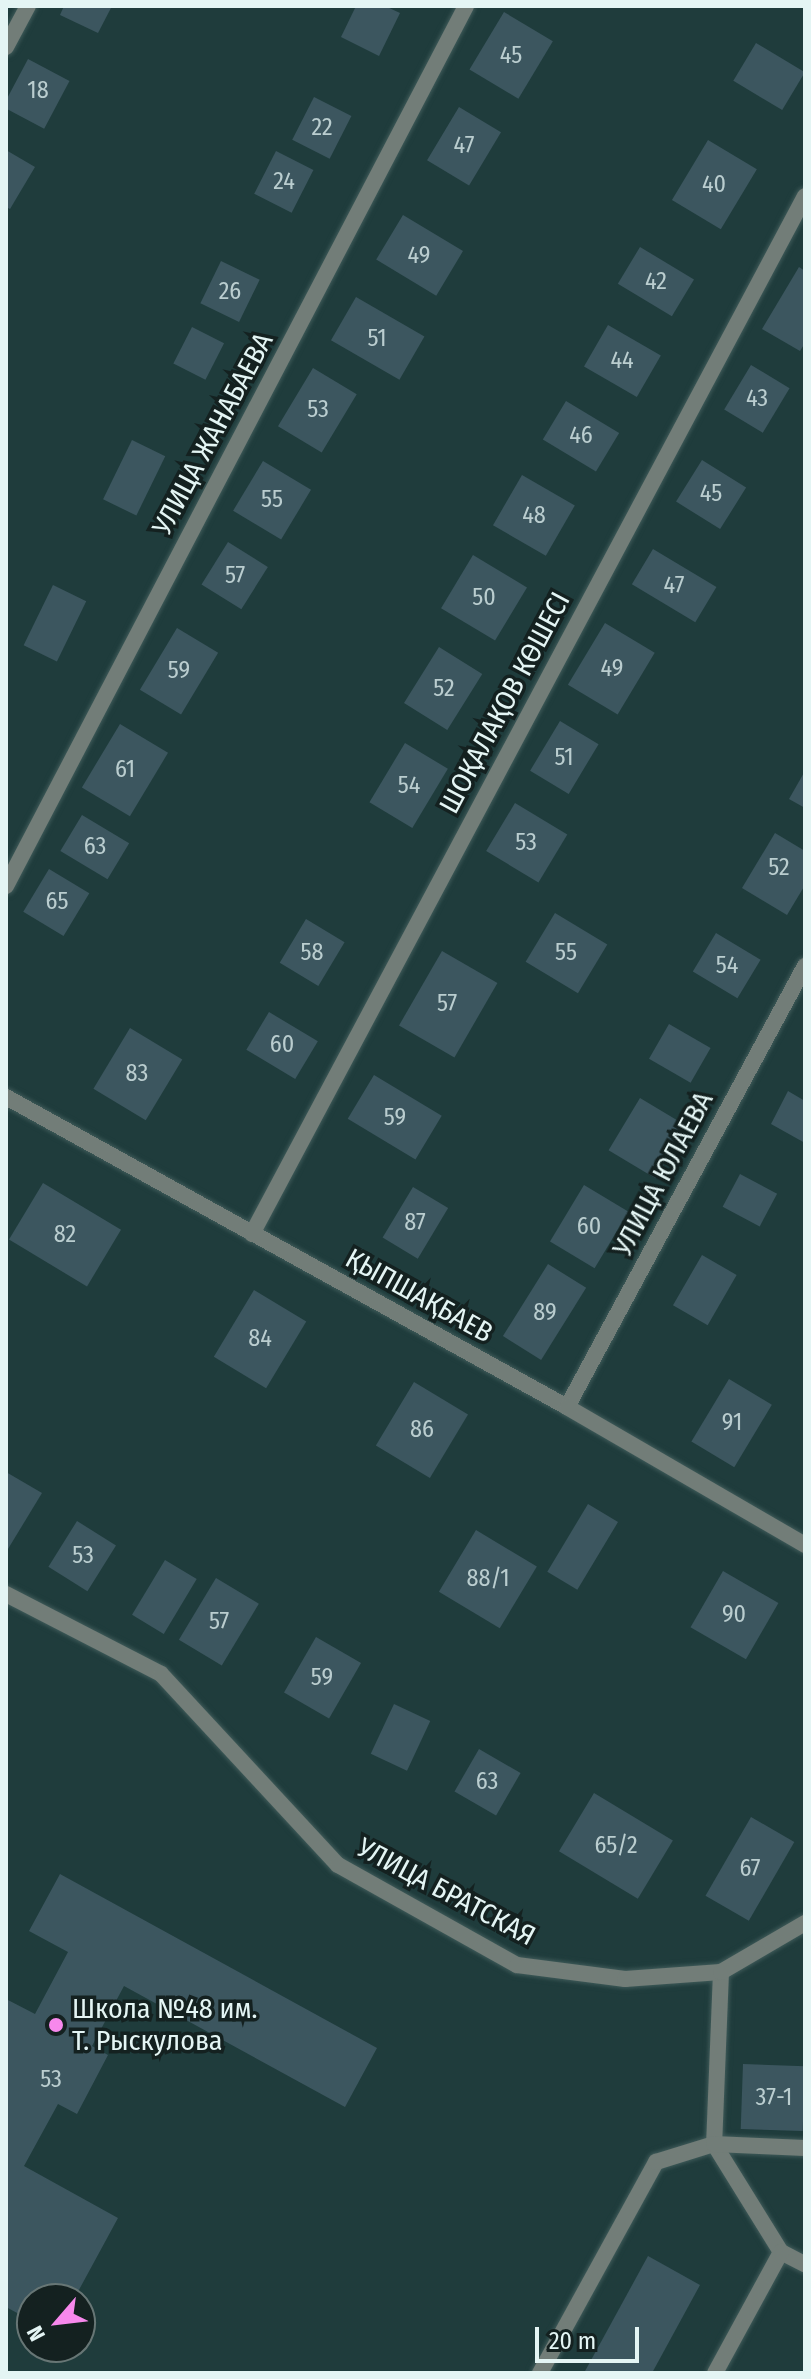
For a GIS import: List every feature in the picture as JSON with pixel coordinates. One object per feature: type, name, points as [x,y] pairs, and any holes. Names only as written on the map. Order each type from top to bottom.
[{"type":"street","points":[[6,47],[28,6]]},
{"type":"street","name":"УЛИЦА ЖАНАБАЕВА","points":[[6,886],[466,6]]},
{"type":"street","name":"ШОҚАЛАҚОВ КӨШЕСІ","points":[[252,1234],[805,196]]},
{"type":"street","name":"УЛИЦА ЮЛАЕВА","points":[[567,1407],[805,966]]},
{"type":"street","name":"ҚЫПШАҚБАЕВ","points":[[6,1097],[567,1407],[805,1545]]},
{"type":"street","name":"УЛИЦА БРАТСКАЯ","points":[[6,1594],[161,1674],[338,1865],[517,1965],[625,1979],[721,1972],[805,1923]]},
{"type":"street","points":[[721,1972],[714,2144],[781,2252],[805,2264]]},
{"type":"street","points":[[540,2373],[656,2162],[714,2144],[805,2148]]},
{"type":"street","points":[[715,2373],[781,2252]]},
{"type":"building","points":[[64,6],[112,6],[98,33],[60,15]]},
{"type":"building","points":[[356,6],[385,6],[400,13],[379,56],[341,37]]},
{"type":"building","points":[[504,12],[553,41],[518,99],[469,69]]},
{"type":"building","points":[[756,43],[805,72],[782,110],[733,81]]},
{"type":"building","points":[[28,59],[69,81],[44,129],[6,108],[6,100]]},
{"type":"building","points":[[314,97],[351,116],[330,159],[292,140]]},
{"type":"building","points":[[459,107],[501,132],[469,185],[427,160]]},
{"type":"building","points":[[708,140],[757,169],[721,229],[672,200]]},
{"type":"building","points":[[6,150],[35,167],[10,209],[6,207]]},
{"type":"building","points":[[276,151],[313,170],[292,213],[254,194]]},
{"type":"building","points":[[403,215],[463,251],[436,296],[376,260]]},
{"type":"building","points":[[640,247],[694,279],[672,316],[618,284]]},
{"type":"building","points":[[221,261],[260,280],[239,322],[200,303]]},
{"type":"building","points":[[799,267],[805,271],[805,343],[800,351],[762,329]]},
{"type":"building","points":[[356,297],[424,336],[399,380],[331,340]]},
{"type":"building","points":[[608,325],[661,356],[637,397],[584,367]]},
{"type":"building","points":[[192,327],[224,343],[205,380],[173,364]]},
{"type":"building","points":[[751,365],[790,388],[763,433],[724,410]]},
{"type":"building","points":[[313,368],[357,394],[322,453],[278,426]]},
{"type":"building","points":[[566,401],[619,433],[596,472],[543,440]]},
{"type":"building","points":[[132,440],[165,456],[136,516],[103,499]]},
{"type":"building","points":[[702,460],[746,488],[720,529],[676,502]]},
{"type":"building","points":[[263,461],[311,490],[281,540],[233,511]]},
{"type":"building","points":[[522,475],[575,506],[546,556],[493,525]]},
{"type":"building","points":[[228,542],[268,567],[241,609],[202,584]]},
{"type":"building","points":[[653,549],[716,587],[695,622],[632,584]]},
{"type":"building","points":[[473,555],[527,587],[495,641],[441,608]]},
{"type":"building","points":[[53,585],[86,601],[57,661],[24,645]]},
{"type":"building","points":[[605,623],[655,653],[618,715],[568,685]]},
{"type":"building","points":[[177,628],[218,653],[181,714],[140,690]]},
{"type":"building","points":[[439,647],[482,674],[447,730],[404,703]]},
{"type":"building","points":[[560,721],[599,744],[569,794],[530,771]]},
{"type":"building","points":[[120,724],[168,753],[130,816],[82,787]]},
{"type":"building","points":[[405,743],[448,769],[412,828],[369,802]]},
{"type":"building","points":[[805,771],[805,808],[789,799]]},
{"type":"building","points":[[515,803],[567,834],[538,882],[486,851]]},
{"type":"building","points":[[82,815],[129,843],[108,879],[60,851]]},
{"type":"building","points":[[775,833],[805,851],[805,885],[787,915],[742,888]]},
{"type":"building","points":[[49,869],[89,893],[64,936],[23,912]]},
{"type":"building","points":[[555,913],[607,944],[578,993],[526,962]]},
{"type":"building","points":[[306,919],[345,942],[318,986],[280,963]]},
{"type":"building","points":[[716,933],[761,960],[737,998],[693,972]]},
{"type":"building","points":[[442,951],[497,983],[454,1057],[399,1025]]},
{"type":"building","points":[[269,1012],[318,1041],[295,1079],[246,1050]]},
{"type":"building","points":[[669,1024],[711,1048],[691,1083],[649,1059]]},
{"type":"building","points":[[130,1028],[182,1059],[146,1120],[93,1089]]},
{"type":"building","points":[[374,1075],[442,1116],[415,1159],[348,1119]]},
{"type":"building","points":[[788,1091],[805,1101],[805,1143],[771,1124]]},
{"type":"building","points":[[640,1098],[687,1126],[656,1179],[609,1150]]},
{"type":"building","points":[[740,1174],[777,1194],[760,1226],[723,1207]]},
{"type":"building","points":[[43,1183],[121,1230],[87,1286],[9,1240]]},
{"type":"building","points":[[584,1185],[629,1212],[595,1268],[550,1242]]},
{"type":"building","points":[[413,1187],[448,1208],[418,1259],[383,1238]]},
{"type":"building","points":[[702,1255],[737,1275],[708,1325],[673,1305]]},
{"type":"building","points":[[548,1264],[586,1288],[541,1360],[503,1336]]},
{"type":"building","points":[[254,1290],[306,1321],[266,1388],[214,1357]]},
{"type":"building","points":[[729,1379],[772,1405],[734,1467],[691,1442]]},
{"type":"building","points":[[414,1382],[468,1414],[430,1478],[376,1445]]},
{"type":"building","points":[[6,1472],[42,1493],[8,1549],[6,1548]]},
{"type":"building","points":[[588,1504],[618,1522],[577,1590],[547,1572]]},
{"type":"building","points":[[77,1521],[116,1545],[87,1591],[48,1567]]},
{"type":"building","points":[[476,1530],[537,1567],[500,1628],[439,1592]]},
{"type":"building","points":[[165,1560],[197,1579],[164,1634],[132,1615]]},
{"type":"building","points":[[723,1571],[778,1603],[746,1659],[690,1627]]},
{"type":"building","points":[[216,1578],[259,1604],[222,1665],[179,1640]]},
{"type":"building","points":[[316,1637],[361,1663],[329,1718],[284,1692]]},
{"type":"building","points":[[394,1704],[430,1721],[407,1771],[371,1754]]},
{"type":"building","points":[[479,1749],[521,1773],[496,1815],[454,1791]]},
{"type":"building","points":[[594,1793],[673,1840],[638,1899],[559,1851]]},
{"type":"building","points":[[751,1817],[794,1842],[749,1921],[706,1896]]},
{"type":"building","points":[[60,1874],[377,2048],[345,2107],[124,1986],[92,2046],[108,2055],[77,2114],[58,2104],[24,2166],[118,2218],[83,2283],[16,2283],[16,2312],[6,2307],[6,1999],[35,2014],[68,1952],[29,1931]]},
{"type":"building","points":[[743,2064],[805,2066],[803,2131],[741,2129]]},
{"type":"building","points":[[648,2256],[700,2285],[652,2373],[584,2373]]},
{"type":"place","name":"Школа №48 им. Т. Рыскулова","points":[[56,2025]]}]
